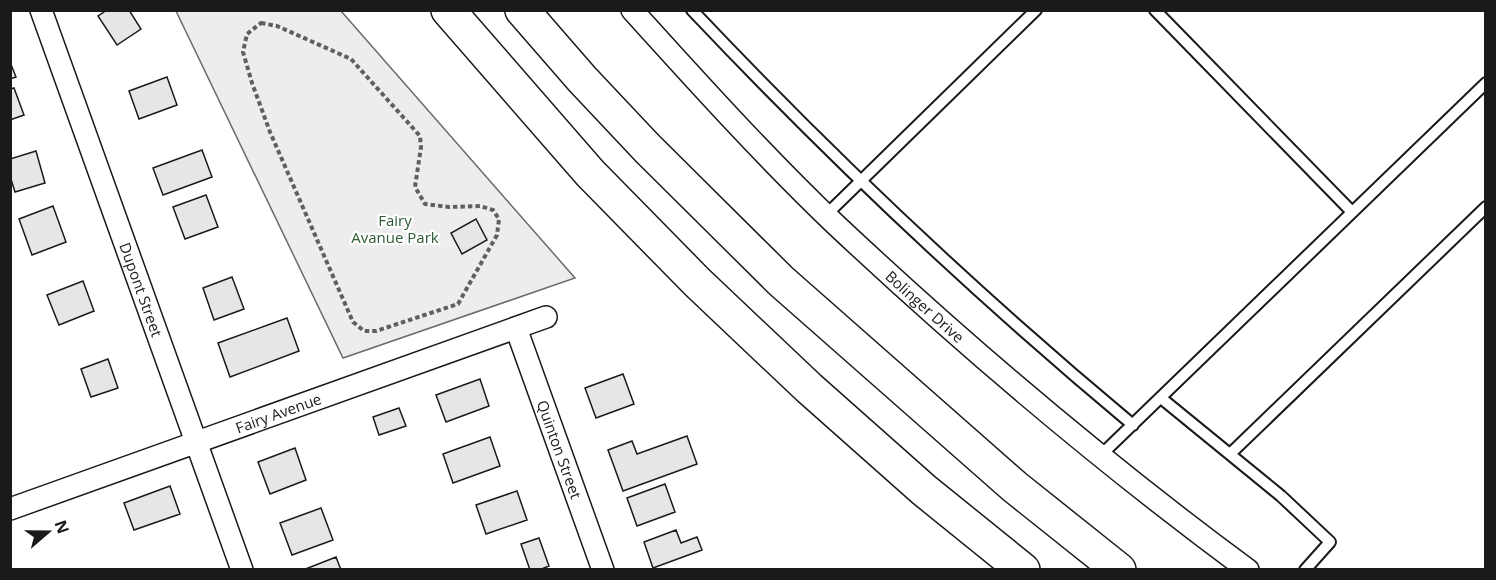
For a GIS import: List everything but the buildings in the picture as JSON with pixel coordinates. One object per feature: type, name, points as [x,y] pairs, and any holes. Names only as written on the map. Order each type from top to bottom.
[{"type":"highway","points":[[448,10],[590,173],[697,282],[809,388],[907,475],[1023,570]]},
{"type":"highway","points":[[522,10],[582,79],[647,148],[781,281],[1015,488],[1118,568]]},
{"type":"street","name":"Dupont Street","points":[[41,10],[242,570]]},
{"type":"street","name":"Bolinger Drive","points":[[632,10],[711,98],[826,214],[988,363],[1100,456],[1248,570]]},
{"type":"street","name":"Fairy Avenue","points":[[10,509],[546,317]]},
{"type":"street","name":"Quinton Street","points":[[516,328],[603,570]]},
{"type":"lane","points":[[692,10],[778,101],[904,224],[995,307],[1133,425]]},
{"type":"lane","points":[[826,214],[1036,10]]},
{"type":"lane","points":[[1155,10],[1352,212]]},
{"type":"lane","points":[[1100,456],[1485,83]]},
{"type":"lane","points":[[1230,454],[1485,207]]},
{"type":"lane","points":[[1161,398],[1281,496],[1330,542],[1309,568]]},
{"type":"path","points":[[261,23],[277,26],[351,59],[420,136],[422,147],[416,187],[425,204],[449,207],[480,206],[493,210],[499,219],[497,235],[458,304],[376,331],[364,331],[353,322],[270,132],[252,83],[243,51],[247,34],[261,23]]},
{"type":"shaded area","name":"Fairy Avanue Park","points":[[176,11],[341,11],[575,278],[343,358]]}]
